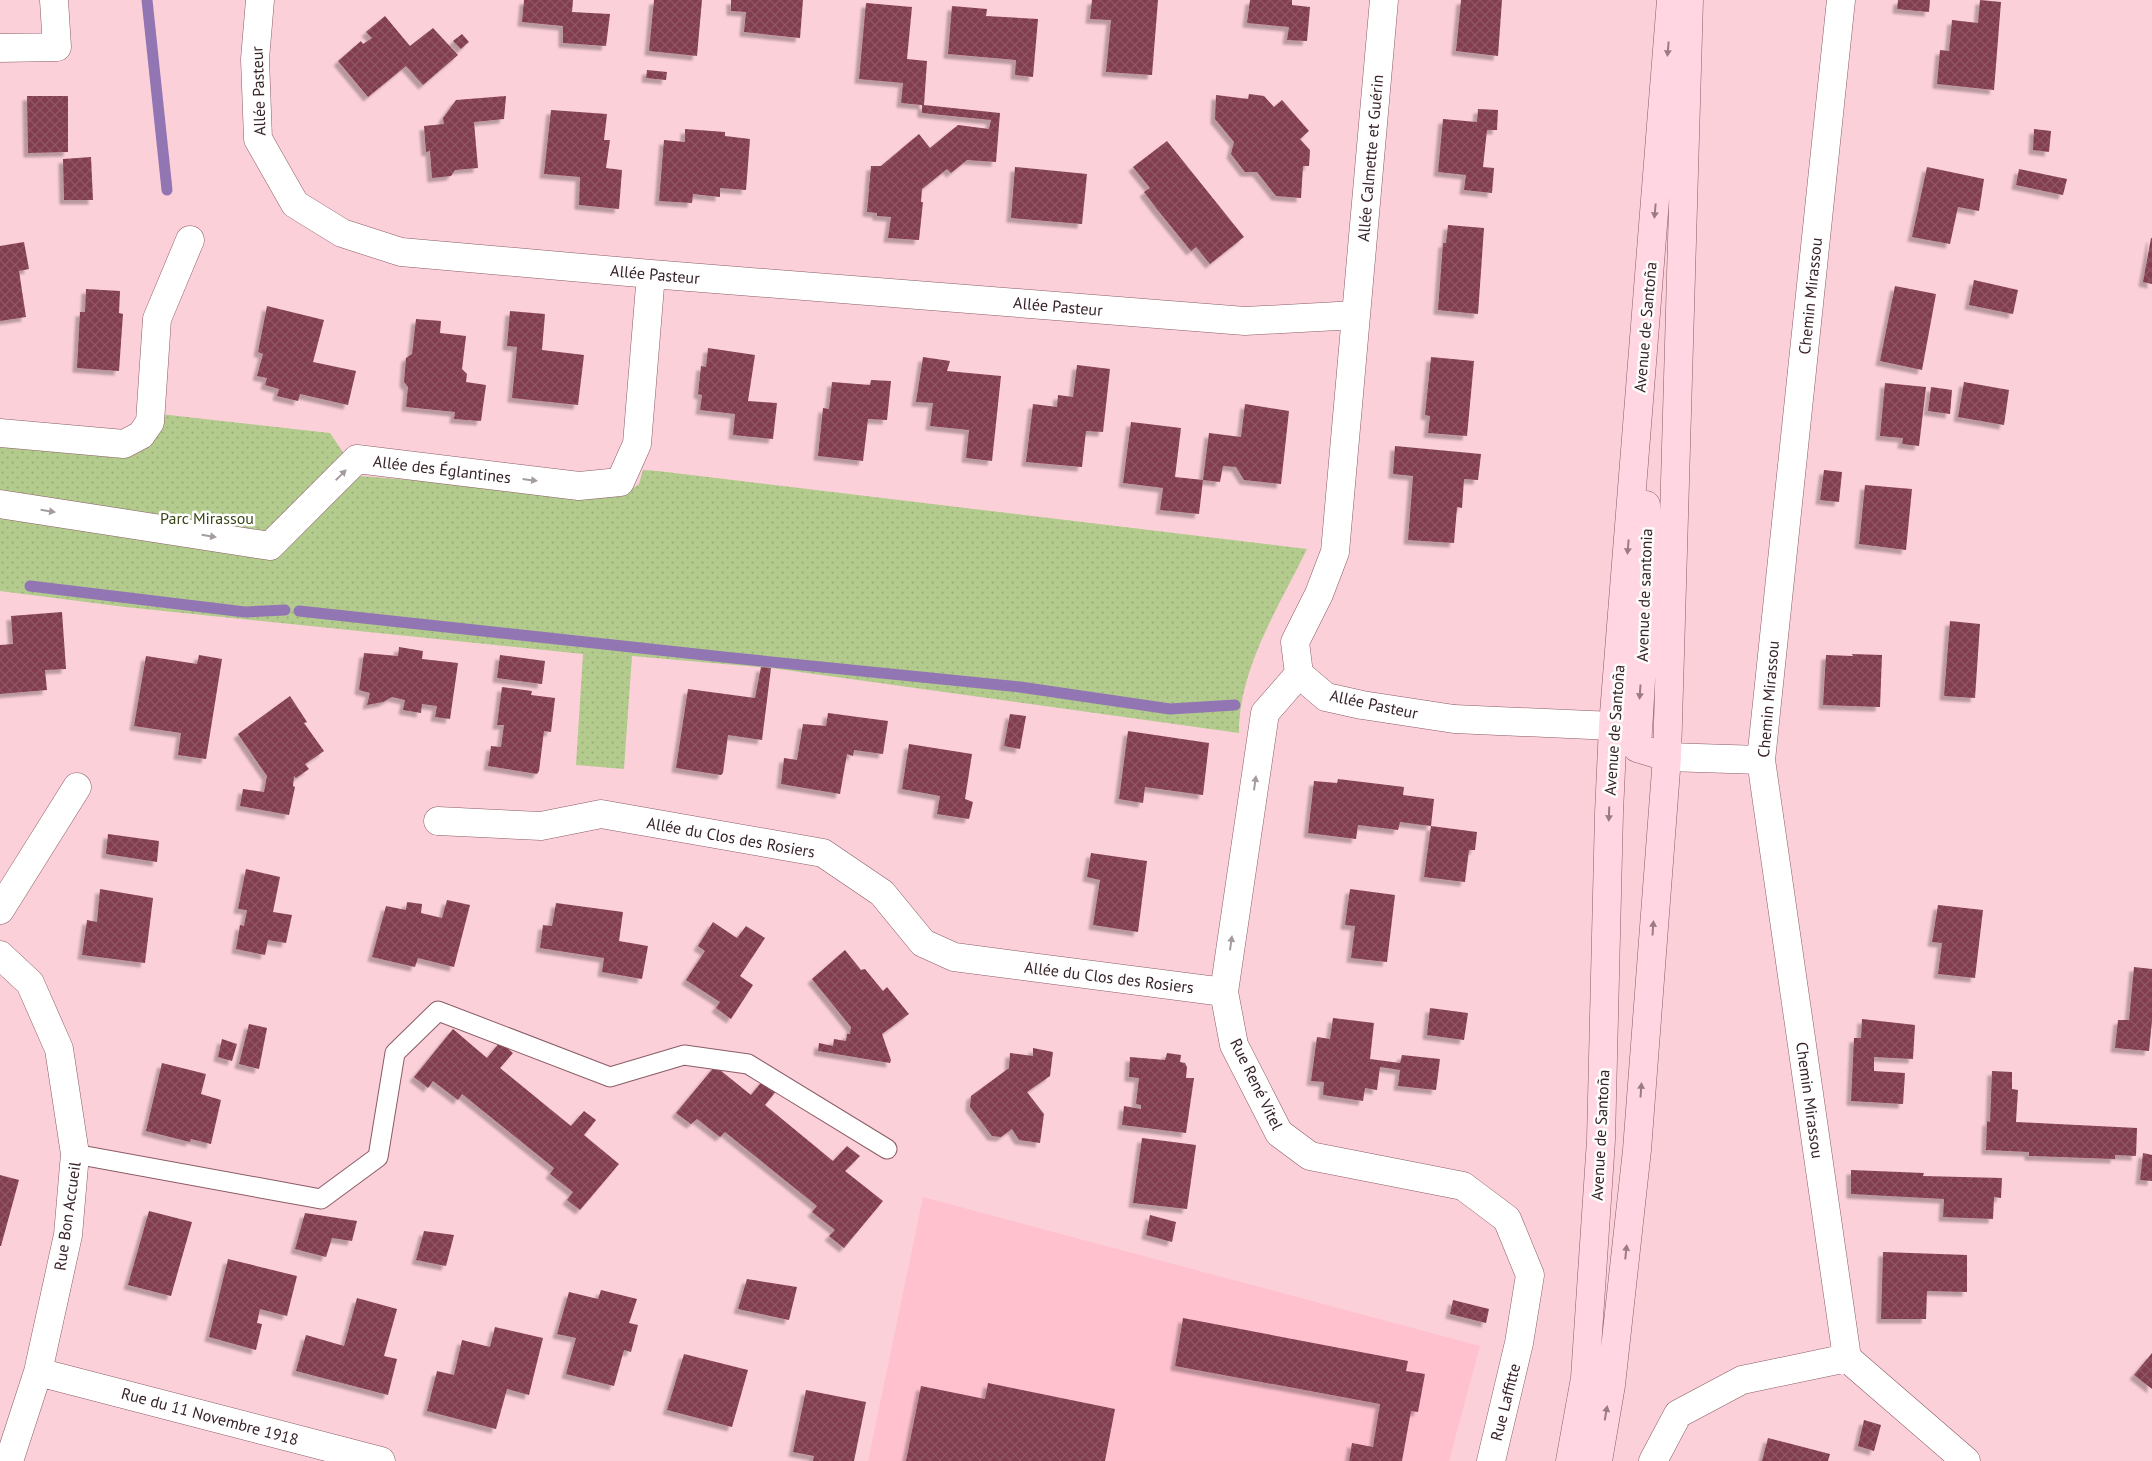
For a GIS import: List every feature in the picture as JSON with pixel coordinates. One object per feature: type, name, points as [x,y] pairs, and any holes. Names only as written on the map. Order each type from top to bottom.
[{"type":"main road","name":"Avenue de Santoña","points":[[1570,1461],[1585,1378],[1601,1140],[1613,726],[1671,0]]},
{"type":"main road","name":"Avenue de Santoña","points":[[1598,1461],[1612,1385],[1637,1150],[1667,757],[1689,0]]},
{"type":"main road","name":"Avenue de santonia","points":[[1641,381],[1648,564],[1637,748],[1667,757]]},
{"type":"street","points":[[0,48],[57,47],[54,0]]},
{"type":"street","name":"Allée Pasteur","points":[[260,0],[254,59],[258,139],[295,204],[342,233],[401,252],[651,274],[1245,321],[1356,315]]},
{"type":"street","name":"Allée Calmette et Guérin","points":[[1356,315],[1384,0]]},
{"type":"street","name":"Chemin Mirassou","points":[[1841,0],[1761,760],[1847,1358]]},
{"type":"street","points":[[0,433],[124,444],[142,435],[150,422],[158,319],[190,240]]},
{"type":"street","name":"Allée des Églantines","points":[[0,504],[270,546],[357,459],[579,486],[620,482],[637,444],[651,274]]},
{"type":"street","points":[[1299,674],[1296,642],[1319,594],[1335,552],[1356,315]]},
{"type":"street","name":"Allée Pasteur","points":[[1299,674],[1326,697],[1362,705],[1454,719],[1613,726]]},
{"type":"street","name":"Rue René Vitel","points":[[1299,674],[1265,713],[1224,992],[1234,1045],[1279,1133],[1310,1156],[1463,1186],[1507,1219],[1530,1275],[1519,1343]]},
{"type":"street","points":[[1667,757],[1761,760]]},
{"type":"street","points":[[0,910],[77,787]]},
{"type":"street","name":"Allée du Clos des Rosiers","points":[[438,821],[541,826],[601,814],[823,852],[882,893],[924,943],[954,957],[1224,992]]},
{"type":"street","name":"Rue Bon Accueil","points":[[0,955],[30,983],[60,1049],[75,1154],[68,1235],[38,1372],[9,1461]]},
{"type":"street","name":"Rue Laffitte","points":[[1491,1461],[1519,1343]]},
{"type":"street","points":[[1653,1461],[1678,1414],[1742,1380],[1847,1358],[1966,1461]]},
{"type":"street","name":"Rue du 11 Novembre 1918","points":[[38,1372],[381,1461]]},
{"type":"lane","points":[[75,1154],[321,1199],[378,1157],[395,1053],[438,1011],[610,1077],[684,1055],[748,1064],[888,1149]]},
{"type":"shaded area","points":[[923,1197],[1480,1346],[1449,1461],[868,1461]]},
{"type":"green space","name":"Parc Mirassou","points":[[160,414],[330,433],[359,476],[622,496],[639,484],[643,470],[658,471],[1307,549],[1273,615],[1253,661],[1241,709],[1239,733],[771,668],[632,656],[624,769],[576,765],[583,654],[125,607],[0,591],[0,445],[120,455]]},
{"type":"building","points":[[524,0],[573,0],[572,12],[610,14],[606,46],[563,43],[563,26],[522,22]]},
{"type":"building","points":[[654,0],[702,0],[697,56],[649,51]]},
{"type":"building","points":[[731,0],[803,0],[800,38],[744,32],[746,12],[731,11]]},
{"type":"building","points":[[1092,0],[1158,0],[1152,75],[1106,72],[1111,20],[1090,19]]},
{"type":"building","points":[[1250,0],[1292,0],[1292,5],[1310,7],[1307,41],[1287,40],[1289,27],[1247,23]]},
{"type":"building","points":[[1461,0],[1502,0],[1498,56],[1456,51]]},
{"type":"building","points":[[1898,0],[1930,0],[1929,12],[1897,9]]},
{"type":"building","points":[[1980,0],[2001,2],[1994,90],[1937,84],[1940,50],[1949,51],[1952,20],[1978,23]]},
{"type":"building","points":[[866,3],[912,7],[907,59],[927,61],[924,105],[1000,113],[996,162],[967,160],[951,173],[947,169],[922,189],[921,202],[923,202],[919,240],[888,238],[891,217],[877,216],[877,213],[867,212],[871,166],[881,166],[919,134],[930,148],[958,125],[989,129],[991,120],[922,113],[922,105],[901,103],[903,83],[859,79]]},
{"type":"building","points":[[952,6],[987,9],[986,16],[1038,19],[1033,77],[1015,75],[1016,60],[948,54]]},
{"type":"building","points":[[385,16],[410,46],[433,28],[458,55],[423,85],[406,66],[368,97],[338,61],[361,41],[363,44],[372,38],[366,32]]},
{"type":"building","points":[[462,34],[469,42],[461,49],[453,41]]},
{"type":"building","points":[[647,70],[667,72],[666,80],[646,78]]},
{"type":"building","points":[[1249,94],[1264,96],[1274,107],[1282,100],[1309,131],[1300,139],[1310,150],[1309,166],[1303,166],[1301,198],[1276,196],[1257,172],[1245,172],[1231,154],[1234,142],[1215,119],[1216,95],[1248,99]]},
{"type":"building","points":[[27,96],[68,96],[68,152],[28,153]]},
{"type":"building","points":[[506,96],[504,119],[474,122],[478,168],[455,170],[451,176],[432,178],[430,151],[426,152],[424,126],[444,124],[443,118],[456,100]]},
{"type":"building","points":[[1478,109],[1498,110],[1497,130],[1487,130],[1483,167],[1494,168],[1492,193],[1464,190],[1466,175],[1438,172],[1443,119],[1477,122]]},
{"type":"building","points":[[551,110],[607,114],[604,140],[610,140],[606,168],[622,170],[619,209],[579,205],[580,177],[544,174]]},
{"type":"building","points":[[685,129],[725,132],[725,136],[750,139],[746,190],[720,188],[720,197],[693,194],[692,203],[659,201],[664,140],[685,142]]},
{"type":"building","points":[[2034,129],[2051,131],[2049,152],[2033,150]]},
{"type":"building","points":[[1167,141],[1244,237],[1210,264],[1196,247],[1191,251],[1156,208],[1144,192],[1150,188],[1133,167]]},
{"type":"building","points":[[91,157],[93,200],[64,200],[63,159]]},
{"type":"building","points":[[1015,167],[1087,174],[1082,224],[1011,218]]},
{"type":"building","points":[[1927,167],[1984,179],[1979,211],[1958,207],[1950,244],[1912,237]]},
{"type":"building","points":[[2019,169],[2067,179],[2063,195],[2016,185]]},
{"type":"building","points":[[1448,225],[1484,228],[1478,314],[1438,310],[1443,243],[1446,243]]},
{"type":"building","points":[[2152,238],[2152,284],[2143,282]]},
{"type":"building","points":[[24,242],[29,269],[19,271],[26,317],[0,321],[0,246]]},
{"type":"building","points":[[1974,280],[2018,290],[2013,314],[1969,305]]},
{"type":"building","points":[[1895,286],[1936,294],[1922,370],[1880,361]]},
{"type":"building","points":[[86,289],[120,291],[119,313],[123,314],[119,371],[77,368],[80,312],[85,312]]},
{"type":"building","points":[[267,306],[324,320],[313,362],[356,371],[348,405],[300,394],[298,401],[277,396],[279,389],[265,385],[267,378],[257,376],[263,354],[258,352]]},
{"type":"building","points":[[510,311],[545,314],[542,350],[584,355],[578,405],[512,398],[517,347],[507,346]]},
{"type":"building","points":[[416,319],[441,321],[440,333],[466,336],[462,369],[467,374],[466,382],[486,385],[481,421],[454,419],[455,412],[406,407],[408,387],[404,382],[406,358],[412,354]]},
{"type":"building","points":[[708,348],[755,355],[748,401],[777,403],[773,439],[733,435],[735,414],[700,410],[702,395],[698,394],[701,366],[706,367]]},
{"type":"building","points":[[923,357],[950,361],[947,371],[1001,376],[992,461],[966,458],[969,430],[930,426],[933,403],[916,402]]},
{"type":"building","points":[[1431,357],[1474,361],[1467,436],[1428,433],[1430,416],[1425,415]]},
{"type":"building","points":[[1077,365],[1110,369],[1103,432],[1086,431],[1082,467],[1026,462],[1033,404],[1057,407],[1058,395],[1073,397]]},
{"type":"building","points":[[871,380],[891,381],[887,420],[868,419],[863,461],[818,456],[823,408],[829,409],[832,382],[870,385]]},
{"type":"building","points":[[1964,382],[2009,390],[2004,425],[1958,417]]},
{"type":"building","points":[[1885,383],[1926,387],[1919,446],[1902,444],[1903,438],[1880,436]]},
{"type":"building","points":[[1931,387],[1952,390],[1950,414],[1928,411]]},
{"type":"building","points":[[1245,404],[1289,411],[1281,484],[1244,480],[1236,467],[1223,466],[1220,482],[1203,480],[1209,433],[1241,437]]},
{"type":"building","points":[[1131,422],[1181,428],[1175,477],[1203,480],[1199,514],[1160,510],[1163,488],[1123,483]]},
{"type":"building","points":[[1395,446],[1481,454],[1478,480],[1464,479],[1462,508],[1457,507],[1454,543],[1408,540],[1413,476],[1393,474]]},
{"type":"building","points":[[1824,470],[1842,472],[1839,502],[1820,500]]},
{"type":"building","points":[[1865,485],[1912,489],[1906,550],[1859,544]]},
{"type":"building","points":[[62,612],[66,669],[45,670],[47,690],[0,694],[0,645],[13,644],[11,616]]},
{"type":"building","points":[[1950,621],[1980,624],[1975,698],[1944,696]]},
{"type":"building","points":[[399,647],[423,651],[422,659],[458,663],[450,719],[435,717],[437,706],[422,704],[421,713],[403,710],[405,700],[392,697],[383,702],[367,705],[370,693],[359,690],[364,653],[398,656]]},
{"type":"building","points":[[1852,654],[1882,655],[1880,707],[1823,705],[1826,655],[1853,656]]},
{"type":"building","points":[[199,655],[222,659],[206,759],[178,755],[181,733],[134,726],[146,656],[197,664]]},
{"type":"building","points":[[500,655],[545,661],[542,684],[497,678]]},
{"type":"building","points":[[761,667],[771,668],[762,740],[728,735],[723,773],[721,775],[676,768],[688,689],[755,698]]},
{"type":"building","points":[[502,687],[532,691],[531,695],[555,698],[551,732],[544,731],[537,774],[488,766],[491,746],[501,747],[504,725],[497,725]]},
{"type":"building","points":[[290,696],[307,722],[304,723],[324,751],[305,764],[309,769],[296,778],[294,776],[293,786],[295,787],[289,815],[240,806],[243,789],[264,792],[267,776],[238,734]]},
{"type":"building","points":[[828,713],[888,721],[883,754],[854,750],[853,756],[847,754],[840,794],[781,784],[784,758],[797,760],[803,724],[826,726]]},
{"type":"building","points":[[1010,714],[1026,716],[1020,749],[1004,746]]},
{"type":"building","points":[[1128,731],[1209,743],[1203,795],[1145,787],[1143,803],[1119,799]]},
{"type":"building","points":[[909,744],[972,754],[965,799],[973,802],[969,819],[937,814],[940,796],[902,789]]},
{"type":"building","points":[[1338,779],[1404,787],[1403,795],[1434,799],[1431,826],[1400,822],[1398,830],[1358,825],[1356,839],[1308,833],[1314,781],[1337,783]]},
{"type":"building","points":[[1431,826],[1477,832],[1475,850],[1469,850],[1465,882],[1424,877]]},
{"type":"building","points":[[108,834],[159,841],[157,862],[106,854]]},
{"type":"building","points":[[1091,853],[1147,861],[1138,932],[1093,925],[1100,880],[1087,877]]},
{"type":"building","points":[[246,869],[280,877],[273,912],[292,915],[286,943],[268,940],[265,955],[236,949],[240,925],[244,926],[247,910],[238,909]]},
{"type":"building","points":[[100,889],[153,898],[145,963],[82,955],[87,920],[97,922]]},
{"type":"building","points":[[1350,889],[1395,895],[1387,962],[1351,958],[1355,926],[1345,925]]},
{"type":"building","points":[[447,900],[470,905],[454,967],[418,958],[415,967],[372,957],[386,906],[406,910],[407,902],[422,904],[421,913],[442,918]]},
{"type":"building","points":[[556,903],[623,912],[619,941],[648,946],[642,979],[602,972],[604,958],[540,948],[543,925],[552,926]]},
{"type":"building","points":[[1938,905],[1983,910],[1975,978],[1938,974],[1942,943],[1932,942]]},
{"type":"building","points":[[713,922],[737,938],[746,926],[765,938],[740,976],[753,985],[731,1019],[716,1008],[720,1002],[686,980],[705,951],[698,946]]},
{"type":"building","points":[[845,950],[861,970],[865,969],[883,991],[887,987],[909,1014],[882,1034],[891,1060],[890,1063],[818,1051],[819,1043],[833,1046],[834,1039],[846,1041],[847,1034],[850,1034],[851,1027],[812,979]]},
{"type":"building","points":[[2134,967],[2152,969],[2152,1021],[2149,1051],[2115,1048],[2118,1020],[2129,1020]]},
{"type":"building","points":[[1430,1008],[1468,1013],[1464,1040],[1427,1035]]},
{"type":"building","points":[[1333,1018],[1374,1023],[1370,1059],[1400,1063],[1402,1055],[1440,1059],[1436,1090],[1398,1086],[1400,1070],[1380,1067],[1377,1090],[1365,1088],[1363,1101],[1323,1095],[1324,1082],[1311,1081],[1317,1037],[1330,1039]]},
{"type":"building","points":[[1862,1019],[1915,1025],[1913,1059],[1874,1057],[1874,1071],[1905,1073],[1903,1104],[1851,1101],[1854,1038],[1861,1038]]},
{"type":"building","points":[[249,1024],[267,1028],[259,1069],[239,1064]]},
{"type":"building","points":[[453,1029],[487,1058],[500,1042],[513,1053],[500,1068],[571,1126],[584,1111],[596,1120],[584,1135],[619,1164],[580,1210],[567,1200],[573,1192],[550,1174],[554,1168],[462,1094],[458,1100],[433,1081],[428,1088],[414,1077]]},
{"type":"building","points":[[222,1039],[237,1044],[232,1061],[218,1057]]},
{"type":"building","points":[[1033,1048],[1053,1052],[1050,1076],[1027,1092],[1044,1114],[1040,1143],[1019,1140],[1012,1129],[1001,1137],[992,1136],[970,1107],[971,1096],[1009,1068],[1010,1053],[1033,1056]]},
{"type":"building","points":[[1167,1053],[1181,1055],[1180,1062],[1185,1063],[1187,1067],[1186,1078],[1194,1078],[1186,1133],[1122,1125],[1124,1106],[1141,1109],[1141,1105],[1136,1104],[1139,1078],[1129,1077],[1130,1057],[1165,1060]]},
{"type":"building","points":[[162,1063],[206,1074],[201,1094],[221,1100],[211,1144],[191,1139],[190,1142],[146,1131]]},
{"type":"building","points":[[715,1066],[751,1095],[764,1079],[777,1090],[765,1105],[833,1161],[847,1146],[860,1156],[845,1171],[883,1201],[844,1248],[829,1236],[835,1230],[812,1212],[817,1206],[725,1132],[720,1137],[697,1119],[691,1124],[676,1113]]},
{"type":"building","points":[[1992,1071],[2012,1072],[2012,1089],[2018,1090],[2016,1122],[2137,1128],[2136,1156],[2115,1155],[2115,1159],[2029,1156],[2029,1152],[1986,1150],[1987,1121],[1990,1122]]},
{"type":"building","points":[[1142,1138],[1196,1145],[1187,1209],[1133,1203]]},
{"type":"building","points":[[2143,1153],[2152,1155],[2152,1181],[2140,1180]]},
{"type":"building","points":[[1851,1170],[1924,1173],[1923,1176],[2002,1178],[2001,1198],[1994,1197],[1993,1219],[1943,1217],[1944,1199],[1851,1194]]},
{"type":"building","points":[[0,1175],[19,1180],[1,1246],[0,1246]]},
{"type":"building","points":[[149,1211],[192,1222],[171,1296],[128,1285]]},
{"type":"building","points":[[305,1213],[357,1221],[352,1241],[332,1238],[326,1257],[295,1249]]},
{"type":"building","points":[[1150,1215],[1176,1222],[1172,1242],[1146,1235]]},
{"type":"building","points":[[424,1231],[454,1235],[446,1266],[416,1260]]},
{"type":"building","points":[[1883,1252],[1967,1255],[1967,1292],[1927,1291],[1926,1319],[1881,1319]]},
{"type":"building","points":[[228,1259],[297,1276],[287,1316],[260,1309],[257,1323],[262,1324],[256,1350],[209,1337]]},
{"type":"building","points":[[747,1279],[797,1287],[789,1320],[738,1309]]},
{"type":"building","points":[[601,1290],[637,1299],[629,1323],[638,1325],[631,1352],[624,1350],[614,1386],[566,1374],[576,1338],[557,1334],[569,1292],[598,1299]]},
{"type":"building","points":[[357,1298],[397,1309],[384,1356],[397,1359],[388,1395],[296,1371],[306,1335],[344,1346]]},
{"type":"building","points":[[1453,1300],[1489,1309],[1486,1323],[1450,1314]]},
{"type":"building","points":[[1183,1318],[1408,1361],[1406,1371],[1425,1374],[1418,1412],[1411,1411],[1402,1461],[1349,1461],[1352,1443],[1373,1447],[1380,1404],[1175,1366]]},
{"type":"building","points":[[495,1327],[543,1338],[529,1395],[507,1389],[496,1429],[427,1411],[437,1371],[454,1375],[462,1340],[490,1347]]},
{"type":"building","points":[[2152,1353],[2152,1389],[2134,1375]]},
{"type":"building","points":[[684,1354],[748,1370],[732,1427],[667,1410]]},
{"type":"building","points":[[988,1383],[1115,1409],[1105,1461],[906,1461],[921,1386],[985,1399]]},
{"type":"building","points":[[806,1390],[866,1402],[854,1461],[813,1461],[814,1456],[793,1452]]},
{"type":"building","points":[[1864,1420],[1881,1425],[1874,1451],[1858,1446]]},
{"type":"building","points":[[1768,1438],[1830,1454],[1828,1461],[1762,1461]]},
{"type":"waterway","points":[[147,0],[167,190]]},
{"type":"waterway","points":[[30,586],[245,612],[285,610]]},
{"type":"waterway","points":[[299,611],[1020,687],[1170,709],[1235,705]]}]
